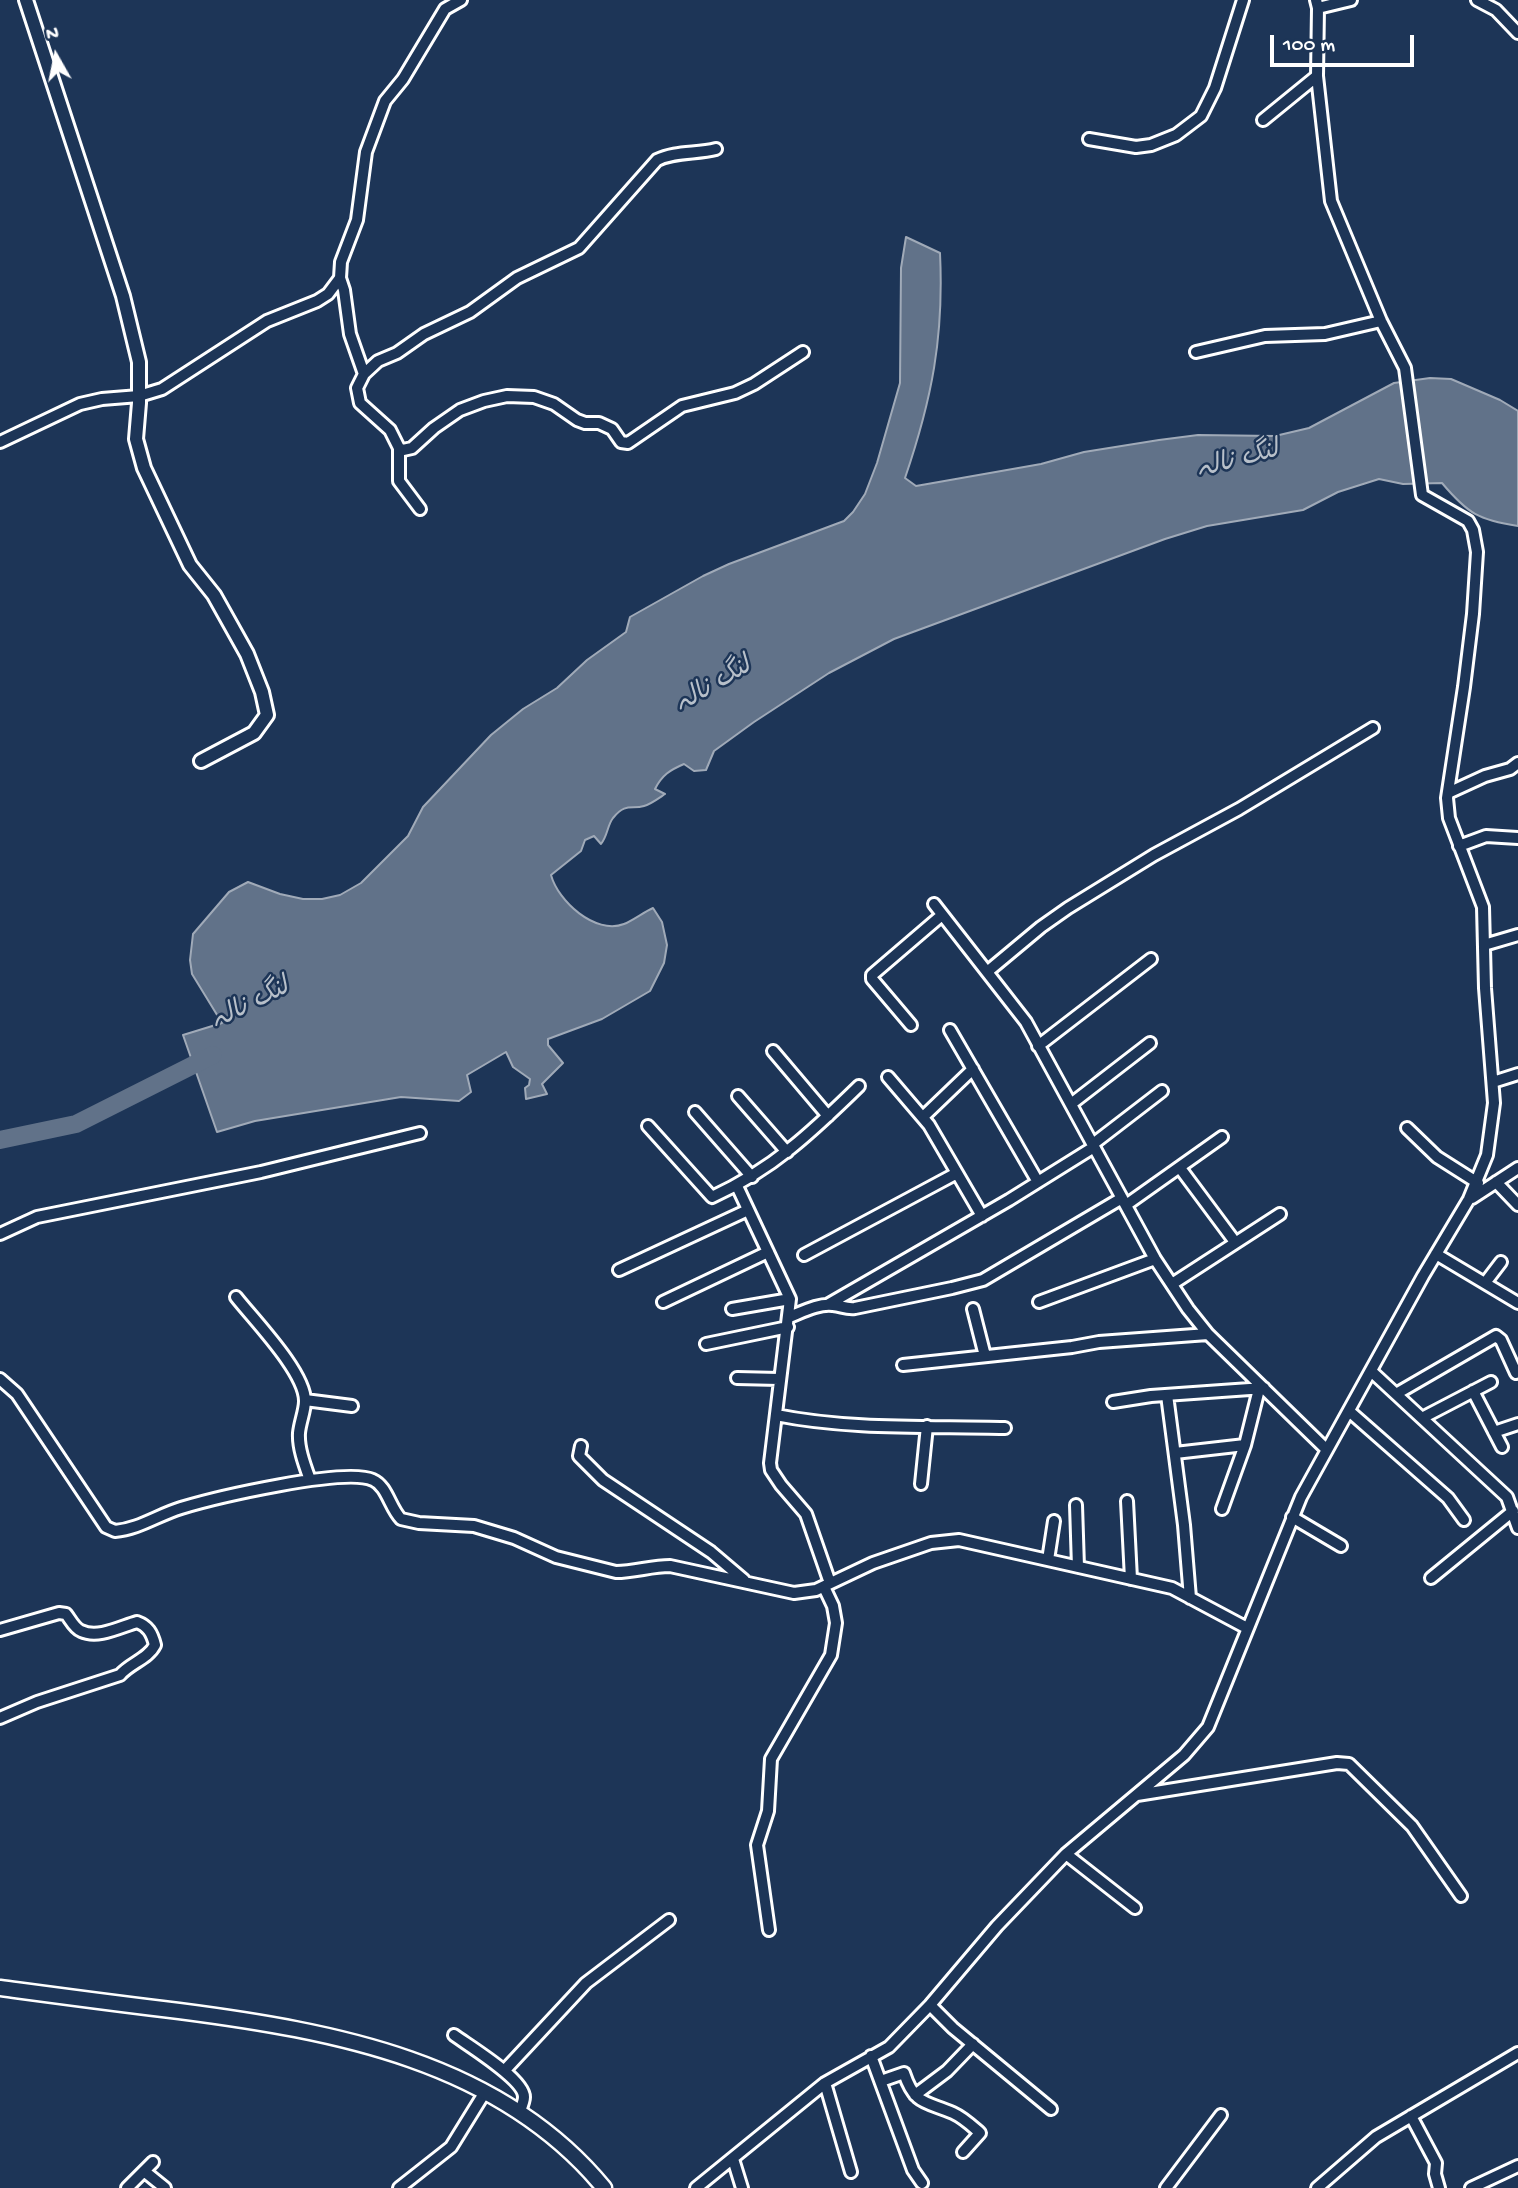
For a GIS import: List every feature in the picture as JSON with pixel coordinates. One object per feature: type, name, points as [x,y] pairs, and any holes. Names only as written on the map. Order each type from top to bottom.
[{"type":"main road","points":[[0,1988],[314,2031],[409,2058],[454,2076],[519,2113],[564,2145],[604,2188]]},
{"type":"street","points":[[26,0],[123,296],[139,362],[135,439],[144,468],[190,565],[214,595],[247,654],[268,715],[254,733],[201,761]]},
{"type":"street","points":[[363,374],[350,334],[340,278],[341,262],[357,220],[366,152],[385,101],[403,79],[445,9],[461,0]]},
{"type":"street","points":[[1089,139],[1136,147],[1151,145],[1176,135],[1201,116],[1214,88],[1243,0]]},
{"type":"street","points":[[696,2188],[825,2083],[889,2047],[1066,1854],[1184,1755],[1208,1727],[1292,1517],[1436,1254],[1478,1183],[1487,1155],[1494,1103],[1483,907],[1449,818],[1448,793],[1473,614],[1477,552],[1473,530],[1468,521],[1422,495],[1405,368],[1381,321],[1331,201],[1317,76],[1317,4],[1351,0]]},
{"type":"street","points":[[1477,0],[1496,10],[1518,33]]},
{"type":"street","points":[[1263,120],[1317,76]]},
{"type":"street","points":[[420,509],[399,481],[399,448],[390,430],[358,400],[358,388],[363,374],[383,358],[397,353],[424,334],[470,312],[517,278],[579,248],[657,160],[674,154],[716,149]]},
{"type":"street","points":[[0,442],[80,404],[139,396],[173,383],[267,321],[323,298],[340,278]]},
{"type":"street","points":[[1196,352],[1265,336],[1325,334],[1381,321]]},
{"type":"street","points":[[399,448],[412,448],[460,410],[507,396],[534,397],[554,404],[577,420],[599,423],[612,429],[621,442],[628,443],[682,406],[735,393],[763,379],[803,352]]},
{"type":"street","points":[[987,972],[1068,908],[1373,728]]},
{"type":"street","points":[[1448,793],[1485,776],[1510,769],[1518,763]]},
{"type":"street","points":[[1459,846],[1486,836],[1518,838]]},
{"type":"street","points":[[934,904],[1026,1022],[1155,1259],[1172,1284],[1209,1334],[1327,1450]]},
{"type":"street","points":[[911,1025],[872,979],[872,975],[943,915]]},
{"type":"street","points":[[1484,944],[1518,935]]},
{"type":"street","points":[[1038,1046],[1151,959]]},
{"type":"street","points":[[950,1030],[1038,1182]]},
{"type":"street","points":[[1070,1104],[1150,1043]]},
{"type":"street","points":[[773,1051],[828,1116]]},
{"type":"street","points":[[923,1117],[973,1069]]},
{"type":"street","points":[[1493,1082],[1518,1074]]},
{"type":"street","points":[[888,1077],[923,1117],[982,1216]]},
{"type":"street","points":[[648,1126],[712,1197],[752,1177],[787,1152],[859,1086]]},
{"type":"street","points":[[706,1344],[788,1322],[828,1305],[1038,1182],[1094,1145],[1162,1091]]},
{"type":"street","points":[[738,1096],[787,1152]]},
{"type":"street","points":[[695,1112],[752,1177]]},
{"type":"street","points":[[1407,1128],[1437,1157],[1478,1183]]},
{"type":"street","points":[[0,1234],[37,1217],[261,1172],[420,1133]]},
{"type":"street","points":[[828,1305],[855,1308],[983,1280],[1180,1168],[1222,1138]]},
{"type":"street","points":[[1180,1168],[1236,1242]]},
{"type":"street","points":[[1469,1199],[1518,1168]]},
{"type":"street","points":[[804,1255],[957,1173]]},
{"type":"street","points":[[1496,1182],[1518,1205]]},
{"type":"street","points":[[737,1186],[790,1299],[771,1470],[806,1514],[836,1623],[831,1655],[771,1759],[768,1771],[768,1811],[757,1845],[769,1930]]},
{"type":"street","points":[[619,1270],[748,1210]]},
{"type":"street","points":[[1172,1284],[1280,1214]]},
{"type":"street","points":[[663,1302],[768,1252]]},
{"type":"street","points":[[1436,1254],[1518,1303]]},
{"type":"street","points":[[1039,1301],[1155,1259]]},
{"type":"street","points":[[1485,1283],[1501,1262]]},
{"type":"street","points":[[236,1297],[293,1367],[303,1390],[305,1400],[299,1435],[310,1480]]},
{"type":"street","points":[[732,1309],[790,1299]]},
{"type":"street","points":[[973,1309],[985,1356]]},
{"type":"street","points":[[903,1365],[1099,1342],[1209,1334]]},
{"type":"street","points":[[1396,1394],[1496,1336],[1501,1340],[1516,1373]]},
{"type":"street","points":[[1371,1371],[1507,1497],[1514,1508],[1518,1528]]},
{"type":"street","points":[[737,1378],[779,1379]]},
{"type":"street","points":[[0,1379],[17,1394],[106,1527],[115,1531],[147,1523],[180,1509],[310,1480],[361,1477],[378,1483],[401,1518],[419,1523],[474,1526],[513,1538],[556,1557],[608,1570],[626,1572],[650,1566],[670,1566],[794,1593],[816,1590],[873,1563],[931,1543],[959,1540],[1172,1588],[1247,1628]]},
{"type":"street","points":[[1422,1418],[1491,1382]]},
{"type":"street","points":[[1113,1402],[1261,1388]]},
{"type":"street","points":[[1222,1509],[1245,1445],[1261,1388]]},
{"type":"street","points":[[1474,1391],[1502,1447]]},
{"type":"street","points":[[1167,1395],[1190,1598]]},
{"type":"street","points":[[305,1400],[352,1406]]},
{"type":"street","points":[[1349,1411],[1448,1498],[1464,1520]]},
{"type":"street","points":[[776,1415],[813,1421],[1004,1428]]},
{"type":"street","points":[[1493,1432],[1518,1424]]},
{"type":"street","points":[[921,1484],[927,1426]]},
{"type":"street","points":[[1175,1453],[1245,1445]]},
{"type":"street","points":[[581,1446],[579,1456],[603,1480],[711,1552],[746,1581]]},
{"type":"street","points":[[1127,1501],[1131,1579]]},
{"type":"street","points":[[1076,1505],[1079,1567]]},
{"type":"street","points":[[1431,1578],[1514,1508]]},
{"type":"street","points":[[1292,1517],[1341,1546]]},
{"type":"street","points":[[1048,1559],[1054,1521]]},
{"type":"street","points":[[0,1630],[59,1613],[66,1614],[78,1630],[83,1632],[97,1633],[136,1622],[143,1624],[155,1644],[150,1653],[120,1675],[37,1702],[0,1718]]},
{"type":"street","points":[[1135,1795],[1337,1763],[1349,1764],[1412,1826],[1461,1896]]},
{"type":"street","points":[[1066,1854],[1135,1908]]},
{"type":"street","points":[[504,2071],[586,1983],[669,1920]]},
{"type":"street","points":[[930,2005],[953,2028],[1051,2109]]},
{"type":"street","points":[[454,2035],[504,2071],[522,2088],[524,2097],[519,2113]]},
{"type":"street","points":[[915,2095],[947,2071],[973,2044]]},
{"type":"street","points":[[1317,2188],[1376,2137],[1518,2053]]},
{"type":"street","points":[[871,2056],[913,2170],[922,2183]]},
{"type":"street","points":[[881,2081],[904,2073],[911,2091],[922,2102],[954,2113],[980,2133],[963,2152]]},
{"type":"street","points":[[825,2083],[850,2172]]},
{"type":"street","points":[[400,2188],[451,2147],[485,2092]]},
{"type":"street","points":[[1166,2188],[1221,2115]]},
{"type":"street","points":[[1411,2116],[1436,2163],[1435,2174],[1439,2188]]},
{"type":"street","points":[[733,2159],[742,2188]]},
{"type":"street","points":[[127,2188],[153,2162]]},
{"type":"street","points":[[1471,2188],[1518,2166]]},
{"type":"street","points":[[144,2171],[165,2188]]},
{"type":"water","points":[[906,237],[940,253],[940,312],[934,367],[905,478],[916,486],[1041,464],[1084,452],[1159,440],[1198,435],[1275,436],[1309,428],[1394,383],[1430,378],[1451,379],[1500,400],[1518,411],[1518,526],[1475,514],[1459,502],[1442,483],[1403,484],[1379,479],[1338,492],[1303,510],[1207,526],[1165,539],[894,639],[829,673],[754,722],[714,751],[706,770],[694,771],[684,764],[671,771],[655,789],[665,794],[647,805],[622,810],[611,821],[601,844],[594,836],[585,840],[581,851],[551,875],[561,895],[570,905],[601,925],[624,924],[653,908],[662,922],[667,945],[664,963],[650,991],[602,1019],[548,1039],[548,1045],[563,1063],[542,1084],[547,1094],[526,1099],[525,1088],[530,1079],[513,1067],[506,1052],[467,1075],[471,1092],[459,1101],[401,1097],[255,1121],[217,1132],[183,1035],[222,1023],[192,974],[190,960],[193,934],[229,892],[248,882],[303,899],[340,895],[361,883],[408,836],[423,807],[491,735],[523,709],[557,688],[587,660],[626,632],[630,617],[729,564],[844,521],[865,494],[877,463],[900,383],[901,268]]},
{"type":"waterway","name":"لنگ نالہ","points":[[0,1140],[76,1124],[213,1055]]}]
